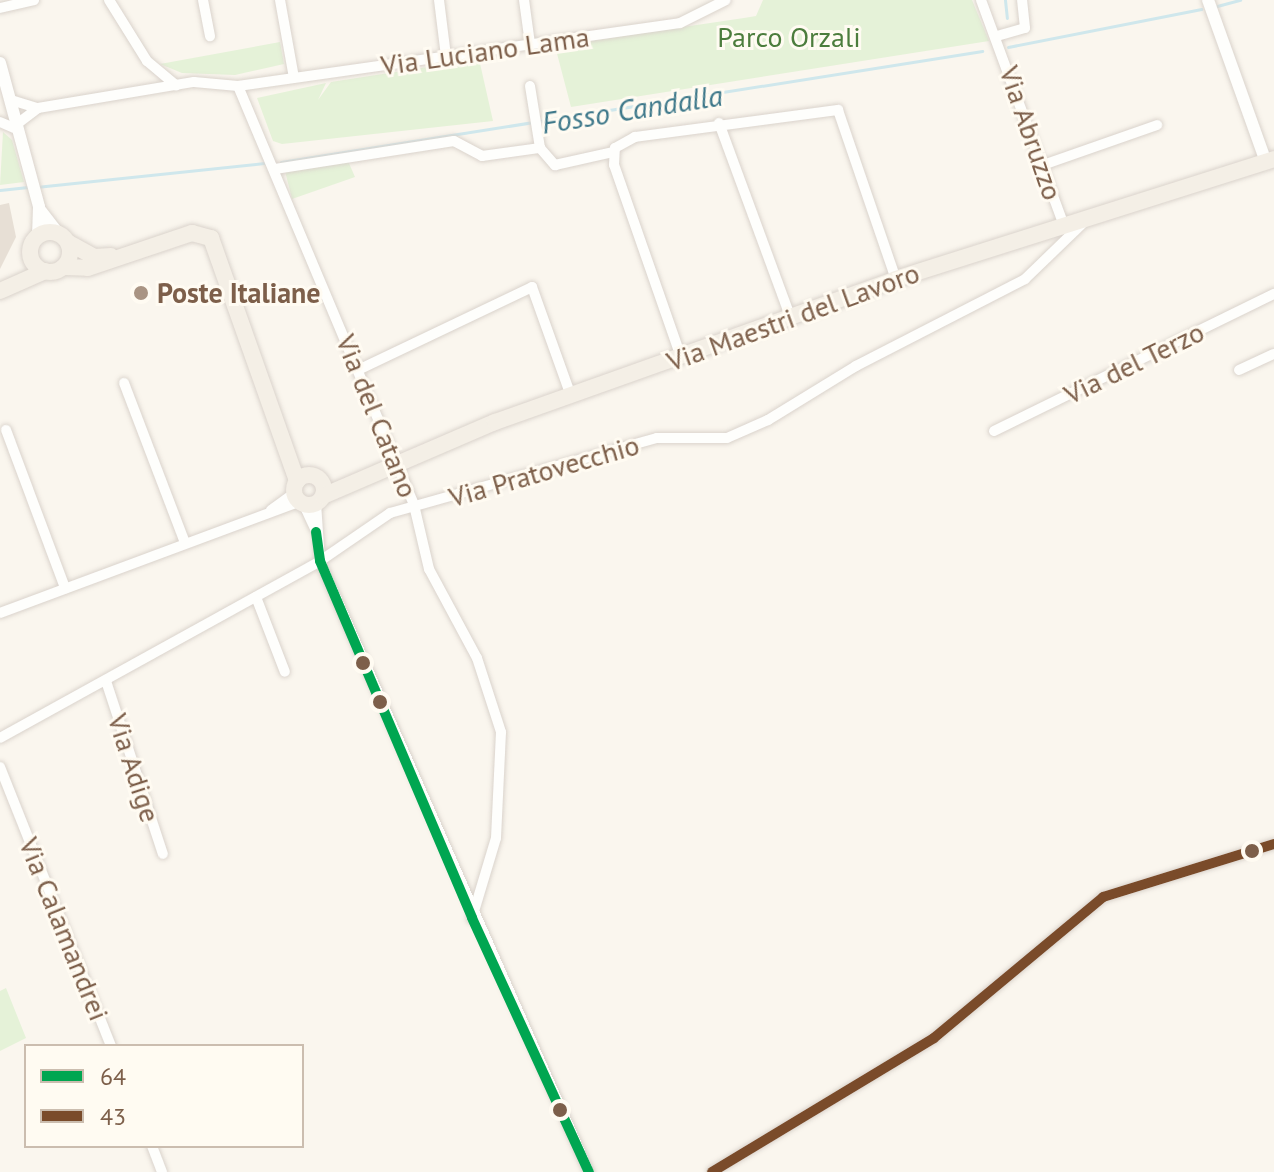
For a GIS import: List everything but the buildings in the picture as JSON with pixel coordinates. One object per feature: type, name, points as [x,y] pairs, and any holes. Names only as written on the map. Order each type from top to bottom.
[{"type":"main road","name":"Via Maestri del Lavoro","points":[[308,492],[355,481],[571,396],[896,279],[1237,167],[1271,162]]},
{"type":"main road","points":[[0,290],[45,271],[64,267],[88,268],[192,233],[211,238],[308,492]]},
{"type":"main road","points":[[0,290],[30,253],[38,236],[63,238],[94,257],[133,252]]},
{"type":"main road","points":[[63,238],[64,267]]},
{"type":"main road","points":[[30,253],[45,271]]},
{"type":"street","points":[[0,8],[34,0]]},
{"type":"street","points":[[109,0],[147,61],[176,85]]},
{"type":"street","points":[[203,0],[210,36]]},
{"type":"street","points":[[280,0],[294,78]]},
{"type":"street","points":[[439,0],[446,56]]},
{"type":"street","points":[[524,0],[530,44]]},
{"type":"street","name":"Via Luciano Lama","points":[[238,86],[680,23],[726,0]]},
{"type":"street","points":[[981,0],[998,37],[1025,28],[1022,0]]},
{"type":"street","points":[[1208,0],[1271,162]]},
{"type":"street","name":"Via Abruzzo","points":[[998,37],[1064,226]]},
{"type":"street","points":[[0,66],[18,131]]},
{"type":"street","points":[[0,78],[39,207],[38,236]]},
{"type":"street","points":[[11,100],[38,108],[176,85],[238,86]]},
{"type":"street","name":"Via del Catano","points":[[238,86],[414,505],[429,569],[477,658],[504,741],[496,838],[472,918]]},
{"type":"street","points":[[530,86],[540,146],[555,165],[613,152],[642,135],[838,110],[896,279]]},
{"type":"street","points":[[18,131],[38,108]]},
{"type":"street","points":[[0,122],[18,131]]},
{"type":"street","points":[[719,123],[791,319]]},
{"type":"street","points":[[1043,165],[1157,125]]},
{"type":"street","points":[[275,169],[454,141],[482,156],[540,146]]},
{"type":"street","points":[[613,152],[681,357]]},
{"type":"street","points":[[39,207],[63,238]]},
{"type":"street","name":"Via Pratovecchio","points":[[0,738],[320,561],[390,513],[414,505],[442,503],[657,438],[727,438],[1016,284],[1086,219]]},
{"type":"street","points":[[358,370],[532,287],[571,396]]},
{"type":"street","name":"Via del Terzo","points":[[994,431],[1274,294]]},
{"type":"street","points":[[1239,370],[1274,354]]},
{"type":"street","points":[[124,383],[185,543]]},
{"type":"street","points":[[6,430],[65,588]]},
{"type":"street","points":[[0,613],[259,517],[308,492],[320,561],[472,918],[589,1172]]},
{"type":"street","points":[[256,597],[285,672]]},
{"type":"street","name":"Via Adige","points":[[106,681],[163,854]]},
{"type":"street","name":"Via Calamandrei","points":[[0,767],[110,1044]]},
{"type":"street","points":[[712,1172],[934,1038],[1103,897],[1274,844]]},
{"type":"street","points":[[153,1148],[162,1172]]},
{"type":"green space","name":"Parco Orzali","points":[[763,0],[972,0],[989,41],[571,107],[555,46],[756,16]]},
{"type":"green space","points":[[280,42],[284,64],[235,75],[182,73],[160,64]]},
{"type":"green space","points":[[479,59],[493,121],[282,144],[273,141],[257,98],[326,83],[318,100],[331,82]]},
{"type":"green space","points":[[3,132],[12,140],[24,182],[0,185]]},
{"type":"green space","points":[[348,161],[355,177],[292,199],[285,171]]},
{"type":"green space","points":[[6,988],[26,1038],[0,1051],[0,991]]},
{"type":"waterway","points":[[1005,0],[1007,18]]},
{"type":"waterway","name":"Fosso Candalla","points":[[1217,6],[1240,0]]},
{"type":"waterway","name":"Fosso Candalla","points":[[1008,47],[1201,9]]},
{"type":"waterway","name":"Fosso Candalla","points":[[281,162],[982,51]]},
{"type":"waterway","name":"Fosso Candalla","points":[[36,187],[264,163]]},
{"type":"waterway","name":"Fosso Candalla","points":[[0,190],[28,187]]},
{"type":"transit line","name":"64","points":[[316,532],[320,561],[472,918],[589,1172]]},
{"type":"transit line","name":"43","points":[[712,1172],[934,1038],[1103,897],[1274,844]]},
{"type":"place","name":"Poste Italiane","points":[[141,293]]}]
